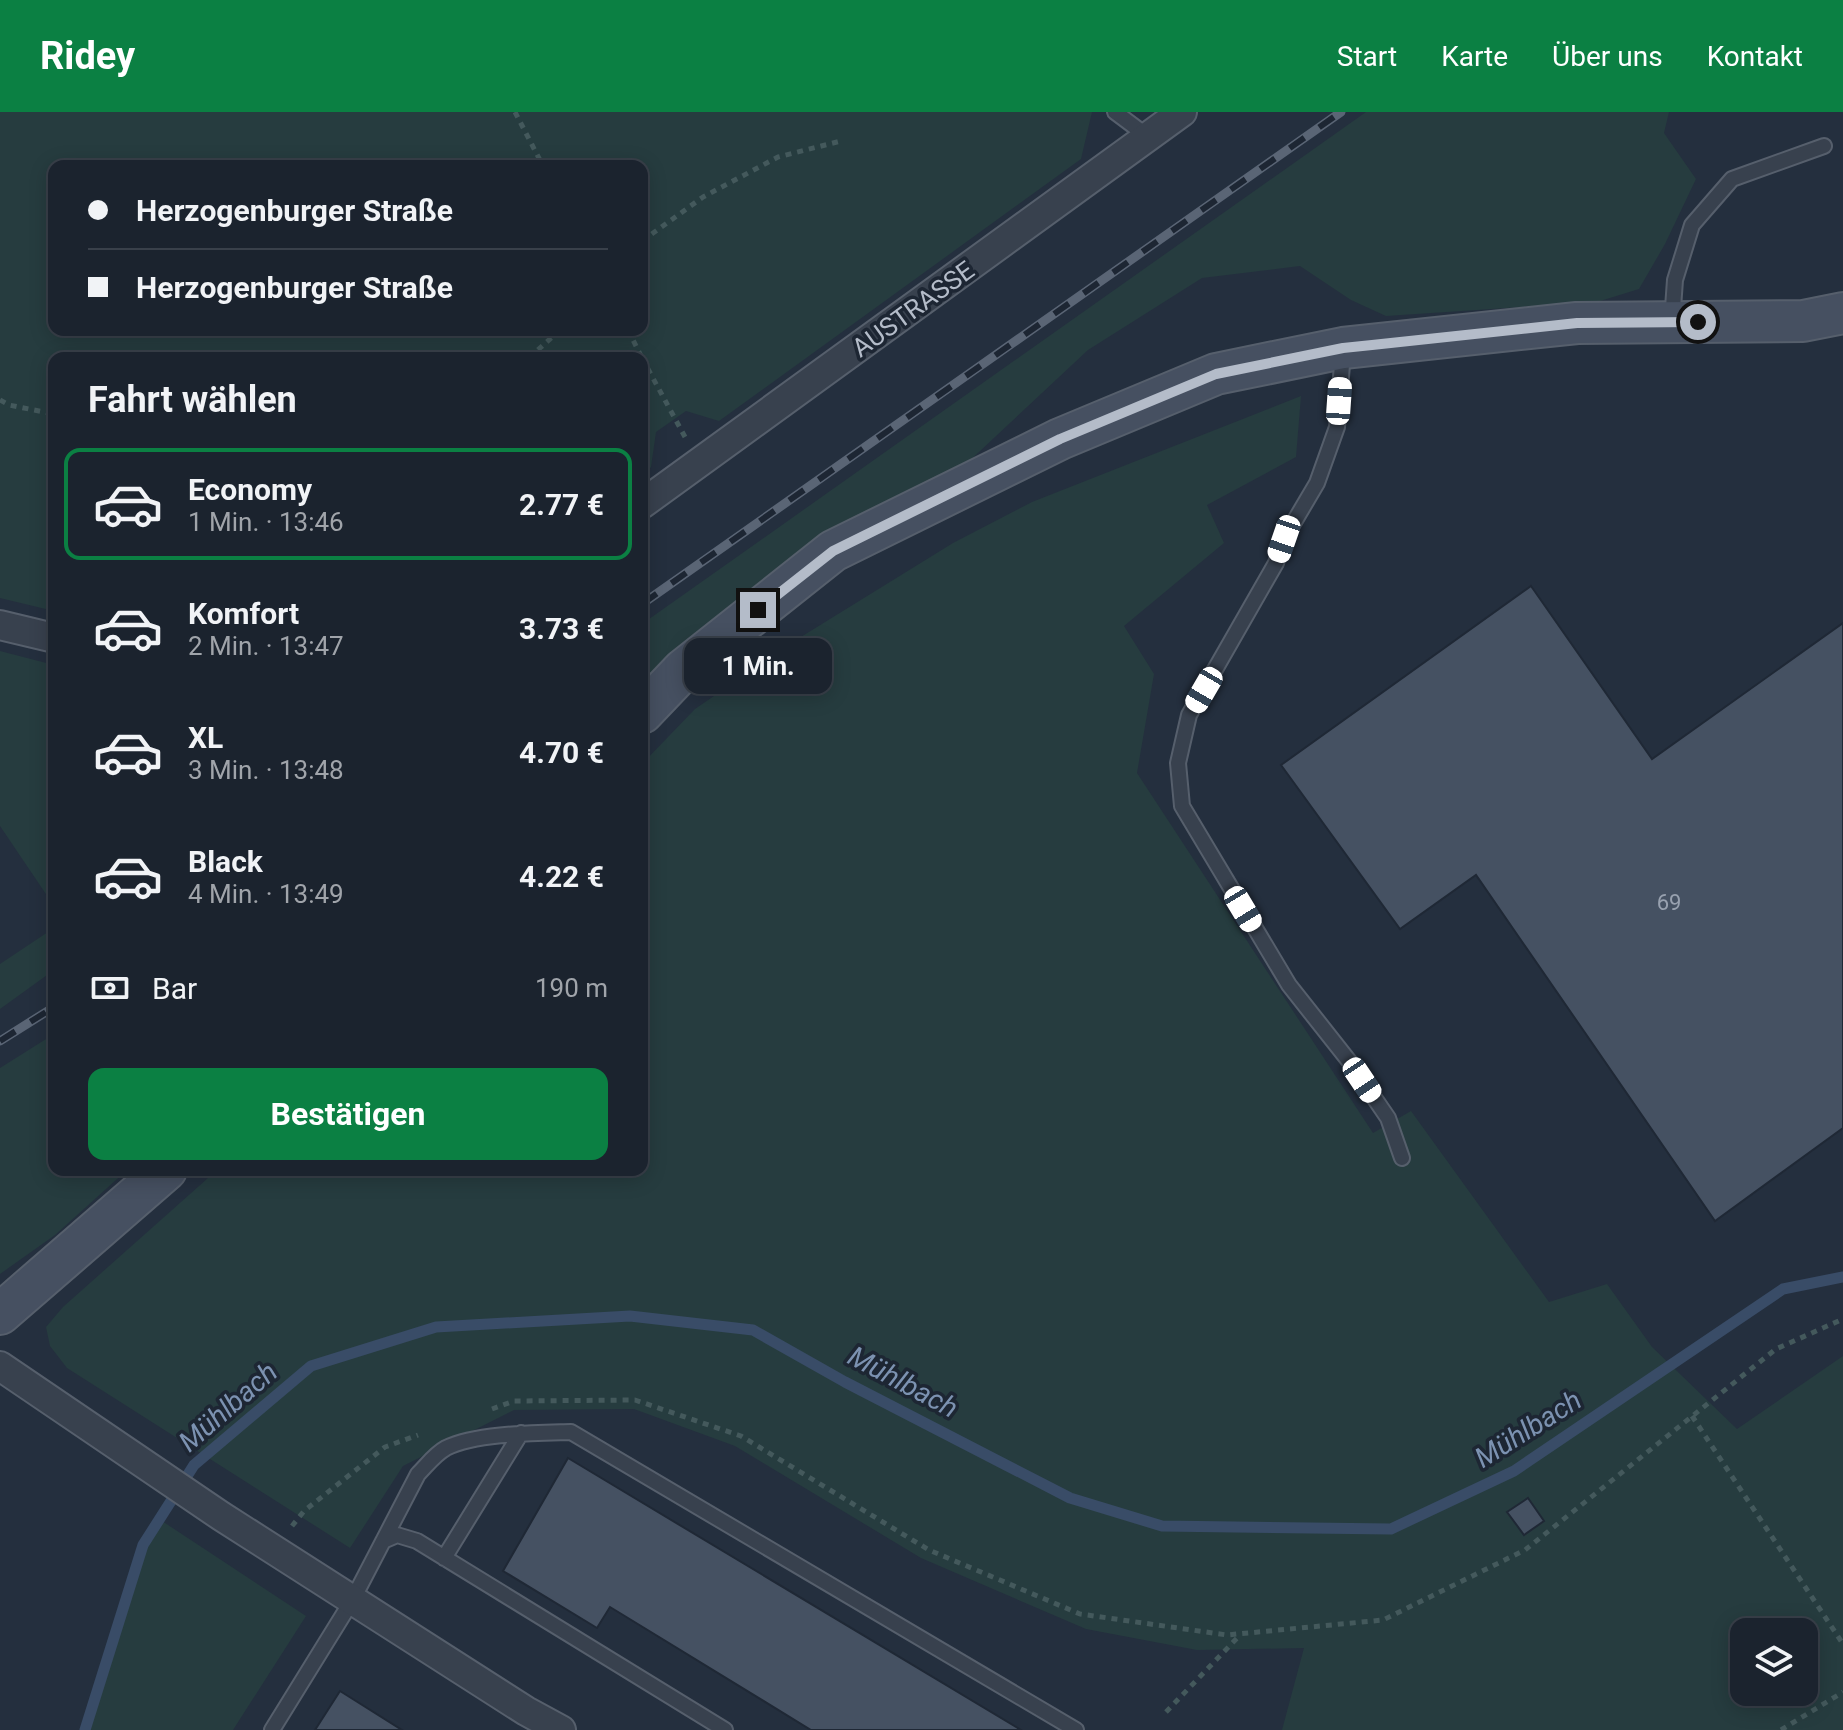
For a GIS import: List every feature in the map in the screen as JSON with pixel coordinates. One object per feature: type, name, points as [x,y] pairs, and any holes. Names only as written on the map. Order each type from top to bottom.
[{"type":"street","name":"AUSTRASSE","points":[[648,500],[1182,112]]},
{"type":"street","points":[[648,707],[683,670],[833,551],[1060,439],[1216,374],[1343,348],[1577,323],[1803,321],[1843,313]]},
{"type":"street","points":[[0,625],[48,637]]},
{"type":"street","points":[[0,1314],[159,1176]]},
{"type":"street","points":[[0,1366],[221,1516],[526,1711],[561,1730]]},
{"type":"lane","points":[[1115,112],[1147,136]]},
{"type":"lane","points":[[1672,322],[1675,280],[1692,225],[1732,179],[1824,146]]},
{"type":"lane","points":[[1343,348],[1337,427],[1317,483],[1284,539],[1276,563],[1189,715],[1178,763],[1182,806],[1289,985],[1349,1061],[1388,1118],[1402,1158]]},
{"type":"lane","points":[[272,1730],[353,1599],[418,1474],[444,1449],[458,1443],[521,1433],[571,1432],[1076,1730]]},
{"type":"lane","points":[[444,1558],[521,1433]]},
{"type":"lane","points":[[383,1541],[397,1535],[417,1541],[725,1730]]},
{"type":"path","points":[[515,112],[540,160]]},
{"type":"path","points":[[648,237],[703,197],[778,157],[841,141]]},
{"type":"path","points":[[536,352],[553,336]]},
{"type":"path","points":[[648,369],[700,462]]},
{"type":"path","points":[[0,400],[9,405],[48,413]]},
{"type":"path","points":[[485,1411],[514,1401],[635,1400],[741,1436],[929,1550],[1080,1614],[1227,1635],[1383,1620],[1525,1550],[1776,1349],[1843,1319]]},
{"type":"path","points":[[1692,1416],[1843,1644]]},
{"type":"path","points":[[275,1549],[304,1511],[385,1447],[428,1432]]},
{"type":"path","points":[[1166,1712],[1242,1633]]},
{"type":"path","points":[[1781,1730],[1843,1692]]},
{"type":"green space","points":[[0,112],[1092,112],[1081,159],[719,421],[686,411],[656,432],[648,470],[648,352],[48,352],[48,610],[0,598]]},
{"type":"green space","points":[[1366,112],[1669,112],[1664,133],[1696,179],[1639,289],[1597,302],[1386,316],[1351,300],[1300,266],[1202,278],[1088,350],[964,466],[753,592],[648,675],[648,620]]},
{"type":"green space","points":[[1301,396],[1296,457],[1207,505],[1224,543],[1124,626],[1154,674],[1137,773],[1373,1133],[1411,1111],[1549,1302],[1607,1284],[1652,1347],[1737,1429],[1843,1356],[1843,1730],[1282,1730],[1304,1648],[1197,1650],[1086,1629],[921,1558],[735,1446],[634,1409],[514,1410],[403,1466],[350,1548],[67,1368],[50,1346],[46,1327],[63,1307],[210,1176],[648,1176],[648,758],[695,709],[796,640],[953,543],[1032,502]]},
{"type":"green space","points":[[0,651],[48,663],[48,897],[0,826]]},
{"type":"green space","points":[[48,932],[48,974],[0,1009],[0,964]]},
{"type":"green space","points":[[48,1038],[48,1176],[120,1176],[55,1235],[0,1274],[0,1068]]},
{"type":"green space","points":[[159,1519],[306,1616],[233,1730],[85,1730],[143,1545]]},
{"type":"building","points":[[1531,586],[1652,759],[1843,623],[1843,1128],[1715,1221],[1476,875],[1400,929],[1281,765]]},
{"type":"building","points":[[568,1458],[1021,1730],[811,1730],[610,1607],[597,1628],[503,1571]]},
{"type":"building","points":[[1528,1498],[1544,1521],[1524,1535],[1507,1512]]},
{"type":"building","points":[[340,1691],[402,1730],[315,1730]]},
{"type":"waterway","name":"Mühlbach","points":[[85,1730],[143,1545],[194,1465],[311,1366],[436,1327],[630,1316],[753,1330],[845,1382],[1070,1498],[1162,1526],[1391,1529],[1514,1471],[1783,1289],[1843,1277]]},
{"type":"railway","points":[[648,600],[1341,112]]},
{"type":"railway","points":[[0,1041],[48,1011]]},
{"type":"route","points":[[758,610],[833,551],[1060,439],[1216,374],[1343,348],[1577,323],[1698,322]]}]
